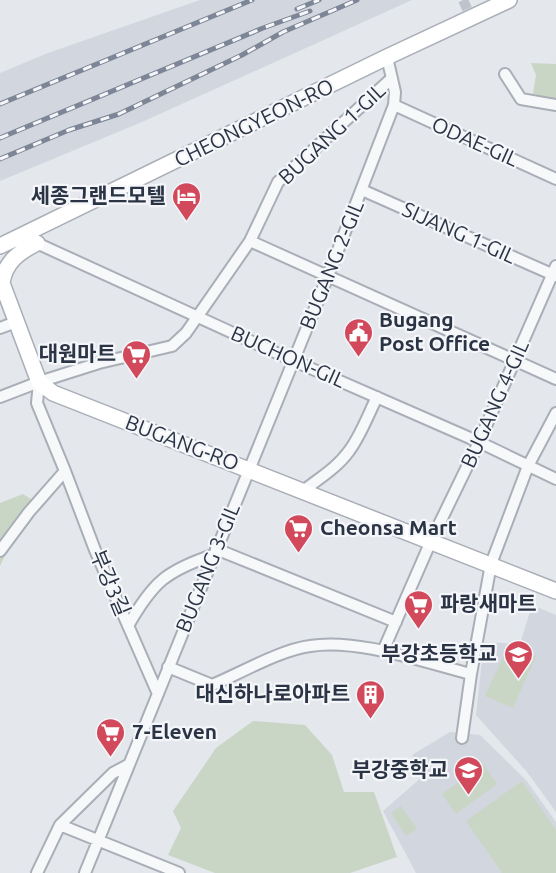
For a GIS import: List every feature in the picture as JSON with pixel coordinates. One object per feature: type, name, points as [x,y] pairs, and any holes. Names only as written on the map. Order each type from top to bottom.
[{"type":"street","name":"CHEONGYEON-RO","points":[[0,246],[508,0]]},
{"type":"street","name":"BUGANG 2-GIL","points":[[249,470],[394,105],[395,92],[387,57]]},
{"type":"street","points":[[505,75],[521,99],[556,105]]},
{"type":"street","name":"BUGANG 1-GIL","points":[[0,397],[99,363],[171,346],[186,333],[250,241],[278,182],[392,78]]},
{"type":"street","name":"ODAE-GIL","points":[[394,105],[556,179]]},
{"type":"street","name":"SIJANG 1-GIL","points":[[362,190],[555,272]]},
{"type":"street","name":"BUCHON-GIL","points":[[19,236],[479,442],[556,479]]},
{"type":"street","points":[[250,241],[556,379]]},
{"type":"street","points":[[38,243],[20,251],[4,272],[1,280],[39,382]]},
{"type":"street","name":"BUGANG 4-GIL","points":[[431,541],[479,442],[555,272]]},
{"type":"street","points":[[0,328],[16,322]]},
{"type":"street","name":"BUGANG-RO","points":[[39,382],[53,393],[556,591]]},
{"type":"street","name":"부강3길","points":[[39,382],[37,403],[95,549],[158,694]]},
{"type":"street","points":[[303,491],[348,453],[377,397]]},
{"type":"street","points":[[462,738],[491,564],[528,466],[556,413]]},
{"type":"street","name":"BUGANG 3-GIL","points":[[128,765],[249,470]]},
{"type":"street","points":[[0,551],[29,512],[65,471]]},
{"type":"street","points":[[382,651],[431,541]]},
{"type":"street","points":[[128,626],[144,598],[159,582],[177,568],[215,552],[396,622]]},
{"type":"street","points":[[168,668],[212,685],[294,650],[334,644],[382,651],[471,674]]},
{"type":"street","points":[[37,873],[60,825],[113,773],[128,765]]},
{"type":"street","points":[[85,873],[128,765]]},
{"type":"street","points":[[60,825],[179,873]]},
{"type":"shaded area","points":[[200,0],[412,0],[142,122],[0,181],[0,73],[48,53]]},
{"type":"shaded area","name":"부강초등학교","points":[[532,605],[556,615],[556,812],[527,772],[476,715],[484,642],[520,644]]},
{"type":"shaded area","name":"부강중학교","points":[[450,732],[480,735],[526,780],[556,822],[556,873],[416,873],[383,811],[422,777],[412,755]]},
{"type":"green space","points":[[531,63],[556,64],[556,99],[533,94],[536,75]]},
{"type":"green space","points":[[23,494],[32,500],[0,566],[0,503]]},
{"type":"green space","points":[[509,644],[536,656],[513,708],[485,696]]},
{"type":"green space","points":[[253,721],[305,725],[332,755],[344,792],[374,792],[397,857],[350,873],[215,873],[168,855],[181,828],[173,811],[216,748]]},
{"type":"green space","points":[[483,764],[497,784],[456,814],[442,794]]},
{"type":"green space","points":[[522,781],[556,830],[556,873],[502,873],[466,821]]},
{"type":"green space","points":[[401,806],[417,829],[406,836],[391,813]]},
{"type":"tunnel","points":[[463,0],[471,17]]},
{"type":"railway","points":[[0,104],[252,0]]},
{"type":"railway","points":[[297,9],[319,0]]},
{"type":"railway","points":[[0,159],[69,130],[119,114],[242,55],[283,32],[357,0]]},
{"type":"railway","points":[[0,138],[263,28],[310,11]]},
{"type":"place","name":"세종그랜드모텔","points":[[187,222]]},
{"type":"place","name":"Bugang Post Office","points":[[358,358]]},
{"type":"place","name":"대원마트","points":[[137,380]]},
{"type":"place","name":"Cheonsa Mart","points":[[299,554]]},
{"type":"place","name":"파랑새마트","points":[[419,630]]},
{"type":"place","name":"부강초등학교","points":[[518,680]]},
{"type":"place","name":"대신하나로아파트","points":[[371,720]]},
{"type":"place","name":"7-Eleven","points":[[111,758]]},
{"type":"place","name":"부강중학교","points":[[469,796]]}]
